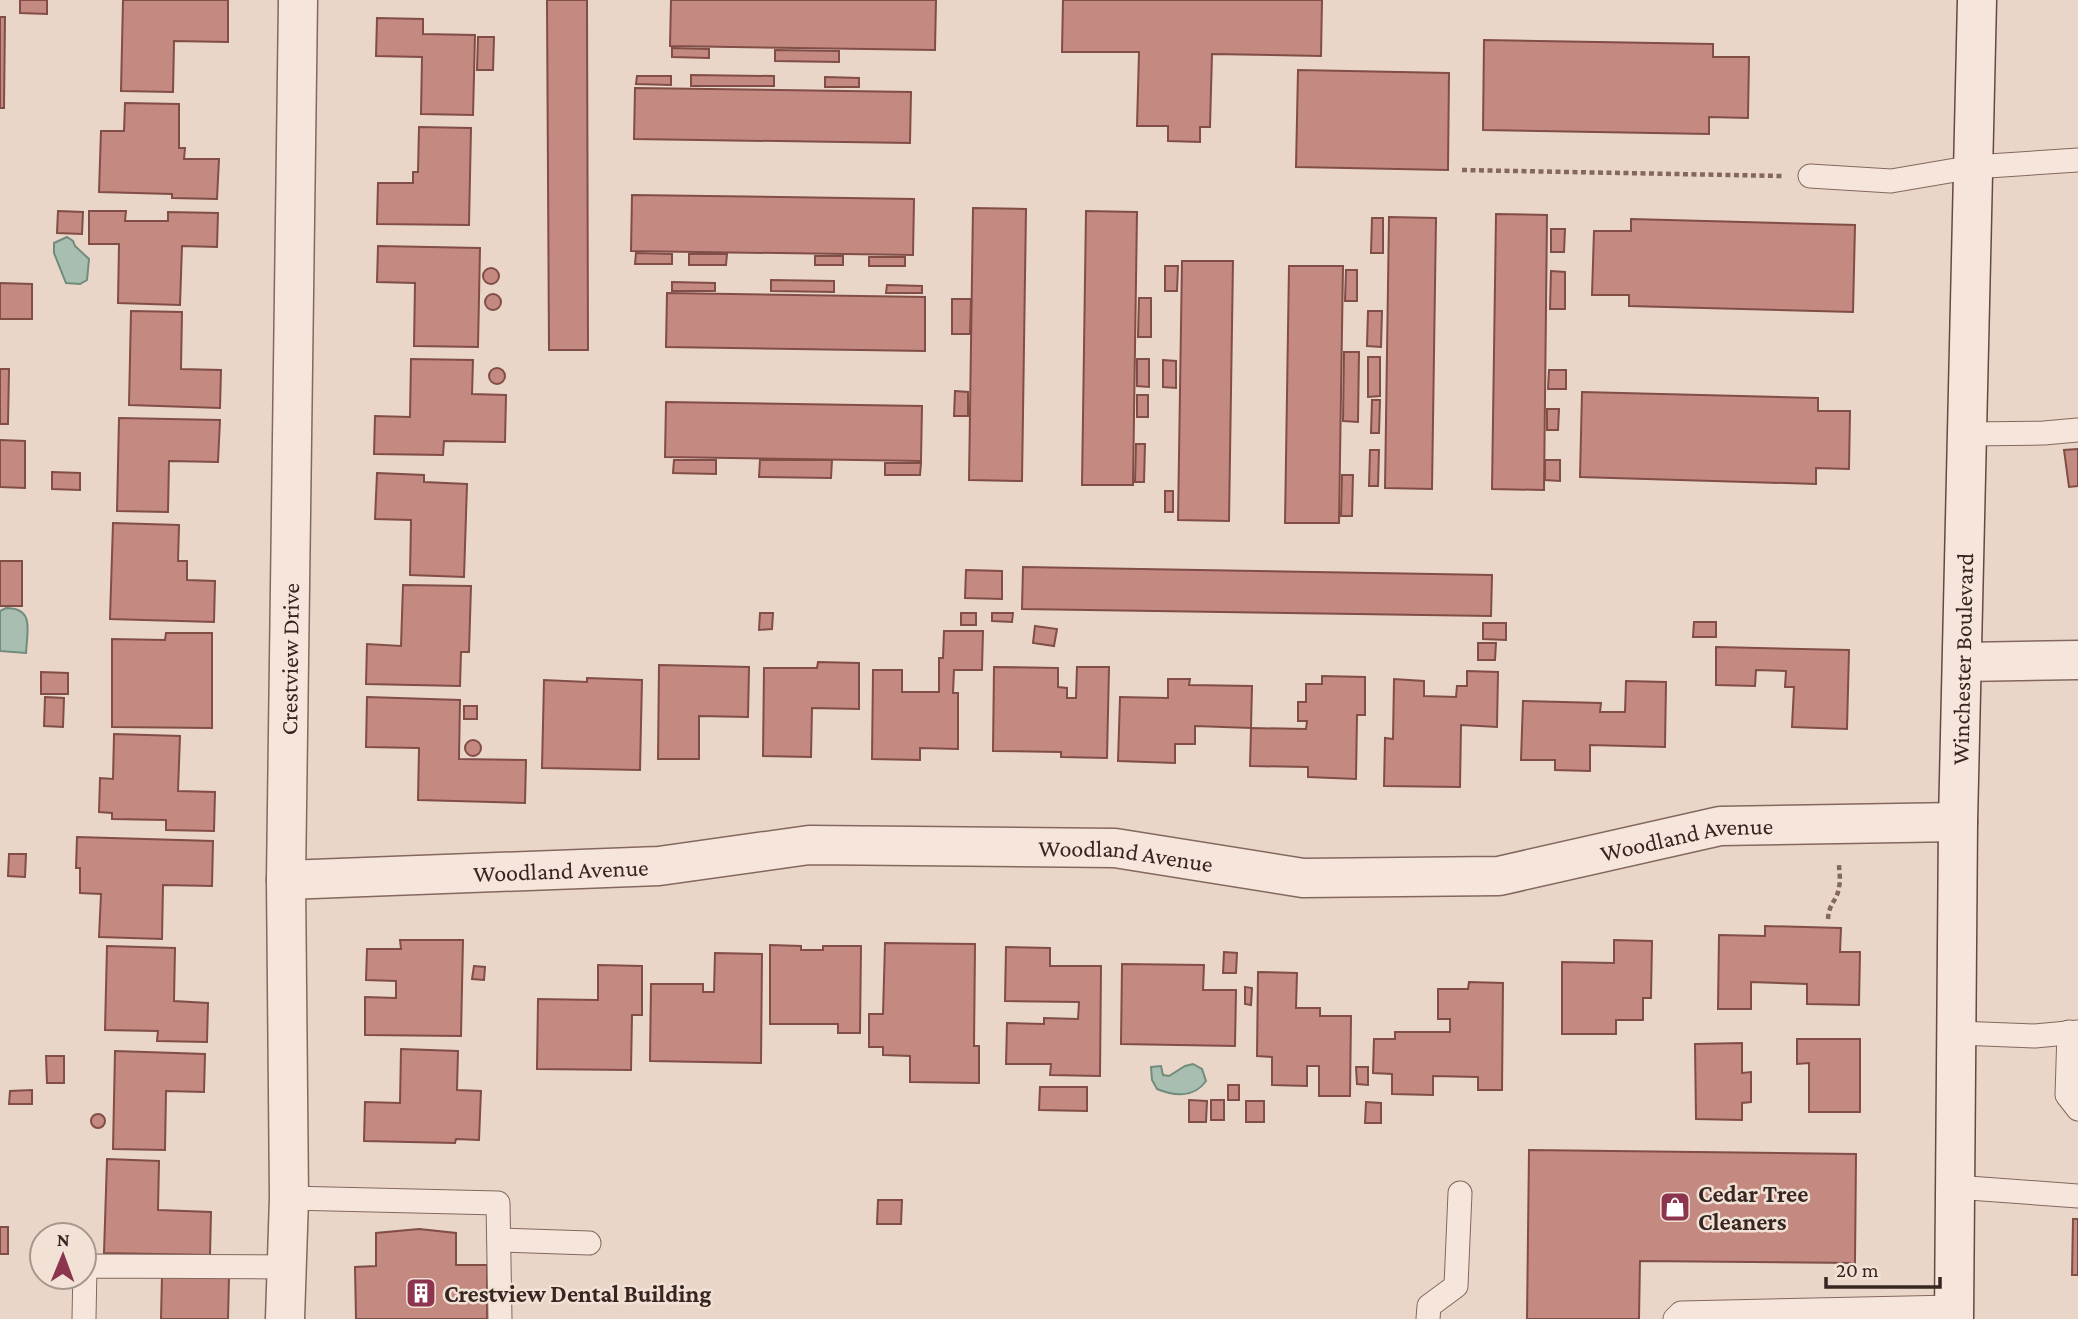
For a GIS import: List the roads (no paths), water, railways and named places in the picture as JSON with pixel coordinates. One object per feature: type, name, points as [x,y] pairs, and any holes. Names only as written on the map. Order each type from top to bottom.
[{"type":"street","name":"Crestview Drive","points":[[285,1319],[289,1198],[286,880],[298,0]]},
{"type":"street","name":"Winchester Boulevard","points":[[1954,1313],[1958,822],[1977,0]]},
{"type":"street","points":[[1963,662],[2078,660]]},
{"type":"street","name":"Woodland Avenue","points":[[286,880],[659,866],[809,845],[1115,848],[1303,878],[1499,876],[1720,826],[1958,822]]},
{"type":"lane","points":[[1810,176],[1891,181],[1973,167],[2078,160]]},
{"type":"lane","points":[[1968,434],[2044,433],[2078,429]]},
{"type":"lane","points":[[1958,1033],[2035,1036],[2073,1032],[2067,1095],[2078,1109]]},
{"type":"lane","points":[[1955,1187],[2078,1196]]},
{"type":"lane","points":[[1428,1319],[1429,1306],[1456,1286],[1460,1193]]},
{"type":"lane","points":[[289,1198],[498,1203],[500,1319]]},
{"type":"lane","points":[[499,1240],[589,1243]]},
{"type":"lane","points":[[84,1319],[85,1266],[285,1267]]},
{"type":"lane","points":[[1675,1319],[1681,1313],[1954,1313]]},
{"type":"place","name":"Cedar Tree Cleaners","points":[[1675,1207]]},
{"type":"place","name":"Crestview Dental Building","points":[[421,1293]]}]
